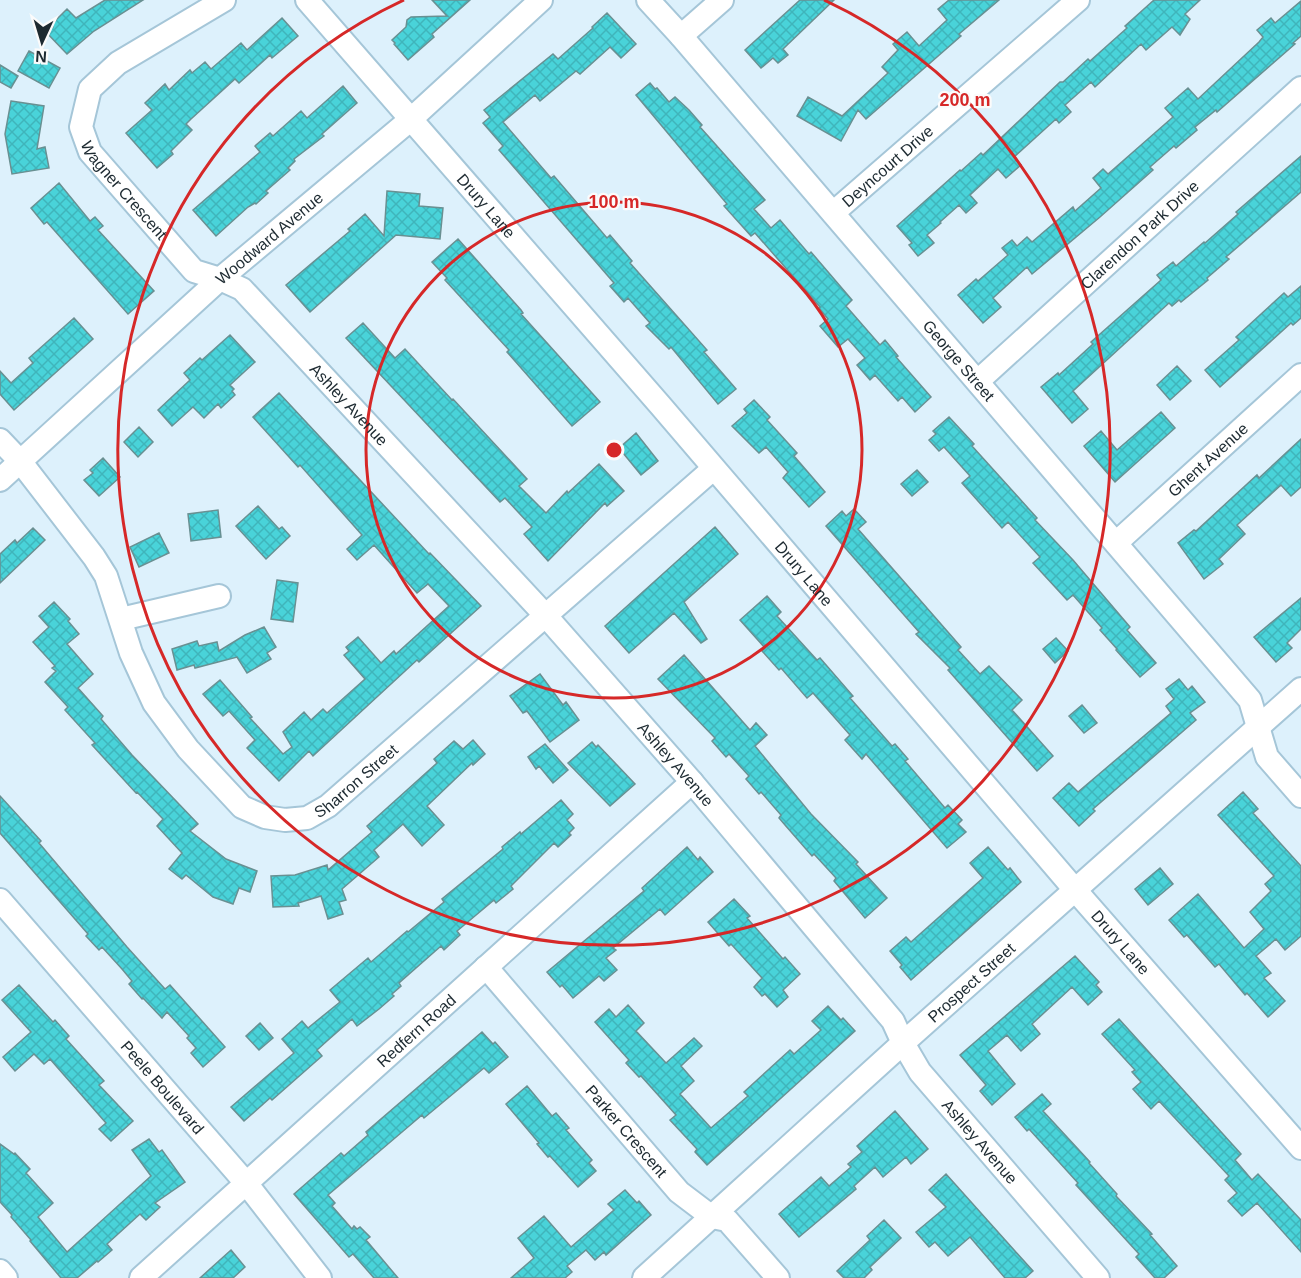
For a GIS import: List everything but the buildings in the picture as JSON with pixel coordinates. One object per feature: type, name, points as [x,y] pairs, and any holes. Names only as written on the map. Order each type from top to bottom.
[{"type":"street","name":"Wagner Crescent","points":[[220,279],[194,271],[90,152],[81,127],[90,89],[118,63],[224,0]]},
{"type":"street","name":"Drury Lane","points":[[307,0],[652,396],[1076,891],[1301,1148]]},
{"type":"street","name":"Woodward Avenue","points":[[0,480],[220,279],[410,120],[541,0]]},
{"type":"street","name":"George Street","points":[[648,0],[1250,700],[1267,757],[1301,796]]},
{"type":"street","points":[[681,36],[722,0]]},
{"type":"street","name":"Deyncourt Drive","points":[[833,213],[1078,0]]},
{"type":"street","name":"Clarendon Park Drive","points":[[978,381],[1301,88]]},
{"type":"street","name":"Ashley Avenue","points":[[220,279],[242,289],[546,616],[692,782],[893,1021],[920,1071],[1098,1278]]},
{"type":"street","name":"Ghent Avenue","points":[[1116,543],[1301,375]]},
{"type":"street","name":"Sharron Street","points":[[0,440],[20,461],[100,566],[106,576],[121,619],[130,653],[154,703],[188,749],[242,807],[266,817],[285,820],[307,818],[328,806],[713,469]]},
{"type":"street","points":[[121,619],[219,596]]},
{"type":"street","name":"Prospect Street","points":[[644,1278],[903,1043],[1301,689]]},
{"type":"street","name":"Redfern Road","points":[[141,1278],[692,782]]},
{"type":"street","name":"Peele Boulevard","points":[[0,900],[246,1183],[320,1278]]},
{"type":"street","name":"Parker Crescent","points":[[486,967],[679,1192],[712,1217],[727,1220],[778,1278]]},
{"type":"street","points":[[0,1271],[6,1278]]}]
